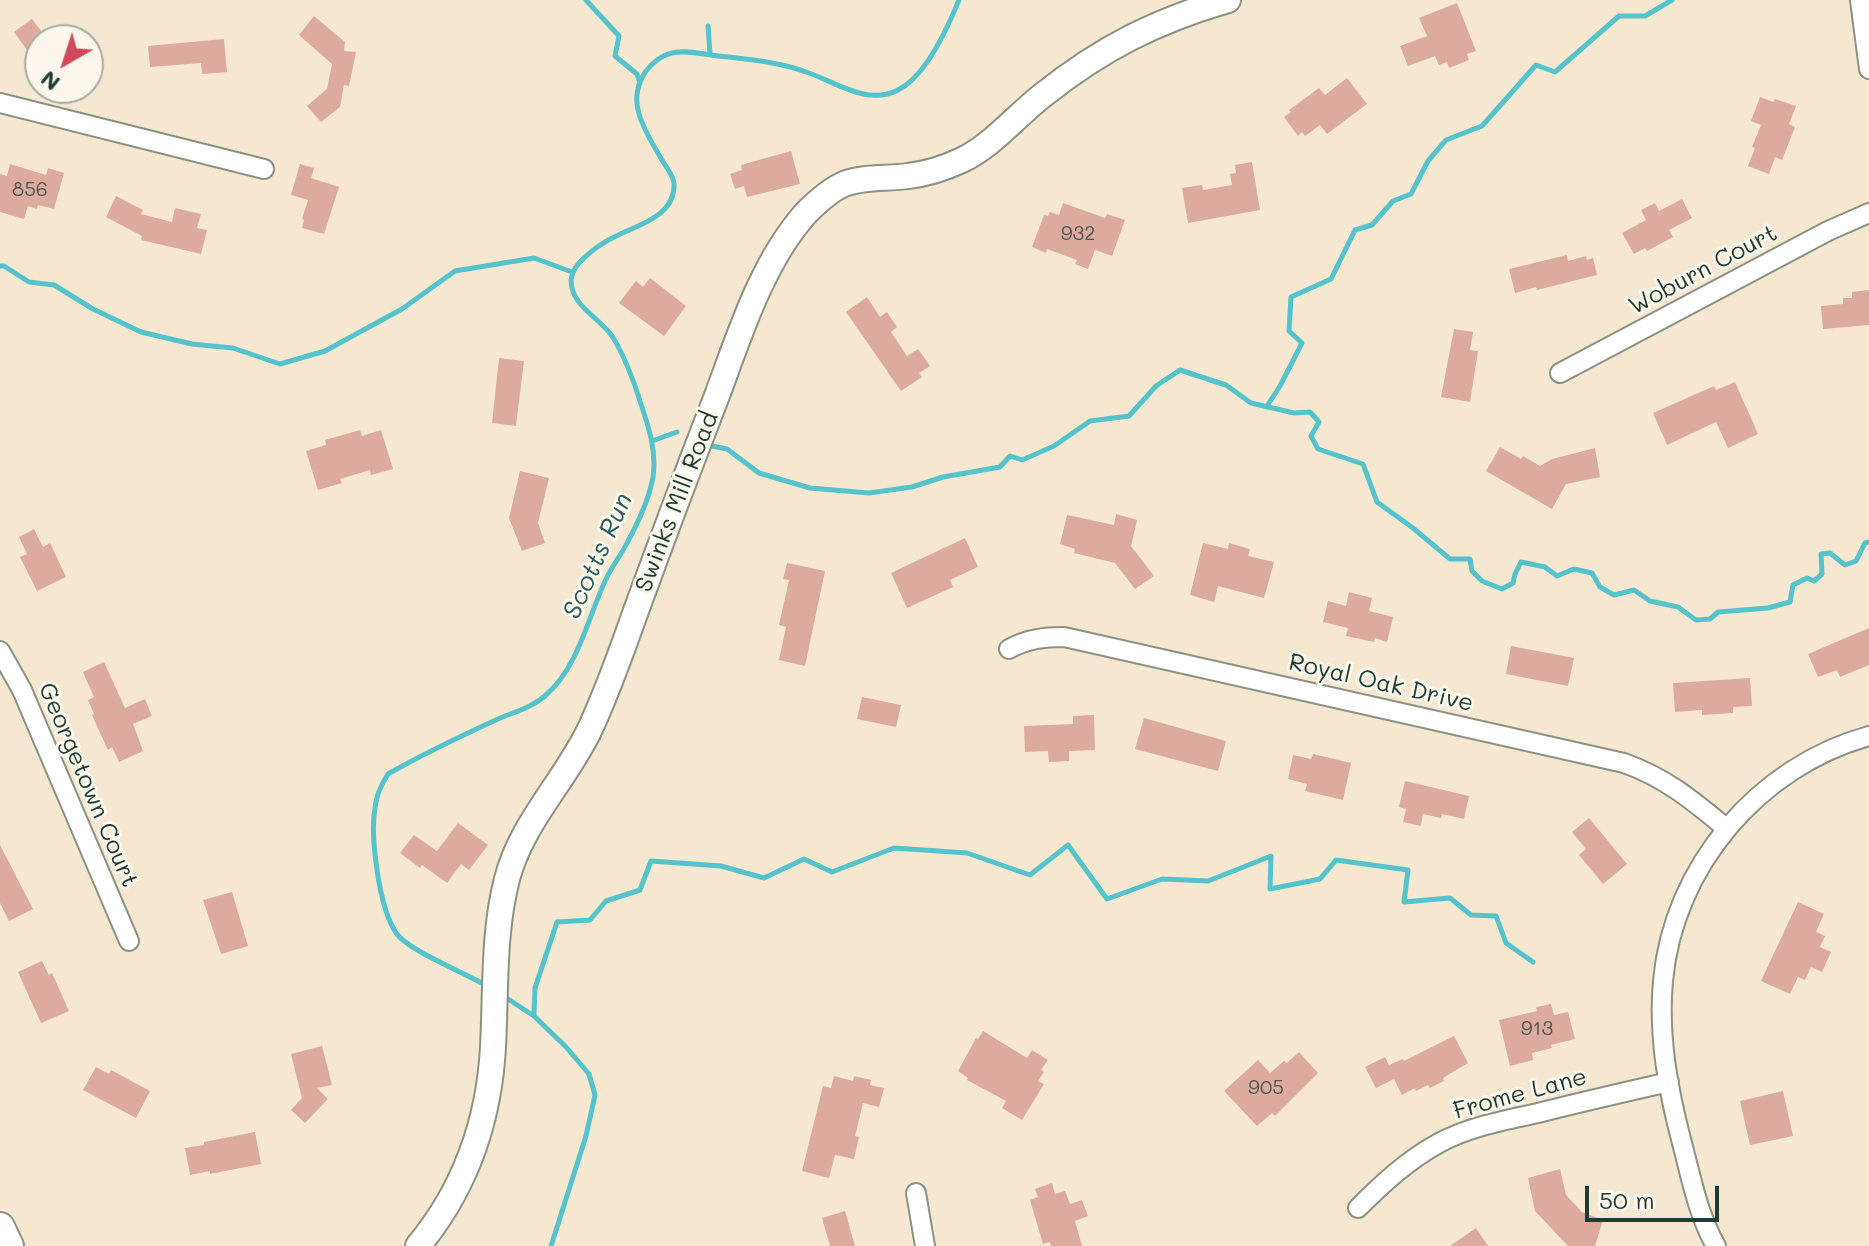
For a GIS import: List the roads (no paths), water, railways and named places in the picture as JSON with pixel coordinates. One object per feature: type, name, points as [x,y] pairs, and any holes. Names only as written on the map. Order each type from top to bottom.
[{"type":"main road","points":[[0,1227],[9,1246]]},
{"type":"street","name":"Swinks Mill Road","points":[[418,1246],[436,1224],[468,1167],[486,1110],[500,914],[516,850],[588,733],[745,321],[789,235],[828,193],[842,185],[858,180],[909,176],[963,160],[986,145],[1075,70],[1113,45],[1192,10],[1228,0]]},
{"type":"street","points":[[1860,0],[1869,69]]},
{"type":"street","points":[[0,103],[264,169]]},
{"type":"street","name":"Woburn Court","points":[[1560,373],[1828,231],[1869,213]]},
{"type":"street","name":"Royal Oak Drive","points":[[1009,649],[1042,637],[1064,637],[1624,763],[1659,777],[1726,828]]},
{"type":"street","name":"Georgetown Court","points":[[0,651],[22,690],[129,941]]},
{"type":"street","points":[[1716,1246],[1696,1198],[1676,1120],[1662,1032],[1663,979],[1677,916],[1712,847],[1748,805],[1797,767],[1835,748],[1869,736]]},
{"type":"street","name":"Frome Lane","points":[[1358,1208],[1406,1163],[1461,1133],[1669,1082]]},
{"type":"street","points":[[916,1193],[925,1246]]},
{"type":"waterway","points":[[586,0],[619,36],[615,56],[637,74],[640,83]]},
{"type":"waterway","name":"Scotts Run","points":[[487,986],[425,954],[397,934],[385,908],[377,872],[374,836],[376,803],[388,774],[534,704],[557,684],[575,656],[607,577],[646,502],[653,477],[654,458],[638,393],[616,343],[607,329],[581,304],[572,289],[571,280],[577,265],[591,252],[654,218],[669,204],[673,194],[672,177],[640,117],[637,105],[640,83],[648,68],[661,57],[686,52],[783,65],[852,91],[886,94],[908,84],[926,63],[959,0]]},
{"type":"waterway","points":[[1267,406],[1302,343],[1289,331],[1291,297],[1331,279],[1355,230],[1372,225],[1393,201],[1411,194],[1428,161],[1446,140],[1482,126],[1536,65],[1555,72],[1619,16],[1645,16],[1672,0]]},
{"type":"waterway","points":[[708,26],[710,54]]},
{"type":"waterway","points":[[0,266],[29,282],[54,285],[93,309],[141,332],[192,344],[233,348],[280,364],[325,351],[402,309],[455,271],[534,258],[572,272]]},
{"type":"waterway","points":[[712,446],[727,449],[759,473],[810,488],[869,493],[912,487],[943,477],[1000,467],[1010,456],[1022,460],[1054,446],[1090,421],[1129,416],[1156,386],[1180,370],[1226,385],[1251,403],[1294,413],[1310,412],[1319,422],[1311,436],[1318,449],[1363,464],[1377,502],[1450,559],[1470,559],[1472,571],[1482,581],[1502,589],[1513,583],[1521,562],[1545,567],[1557,576],[1574,569],[1592,573],[1600,587],[1614,595],[1634,590],[1650,601],[1678,607],[1696,620],[1710,619],[1718,612],[1768,608],[1790,602],[1793,585],[1807,578],[1814,581],[1822,574],[1821,554],[1830,553],[1845,565],[1856,561],[1865,543],[1869,542]]},
{"type":"waterway","points":[[652,441],[677,432]]},
{"type":"waterway","points":[[534,1015],[535,988],[557,922],[590,920],[606,901],[640,890],[651,861],[721,866],[764,878],[804,859],[832,872],[894,848],[967,853],[1030,875],[1068,845],[1107,899],[1162,879],[1208,881],[1271,856],[1270,889],[1320,879],[1336,860],[1408,870],[1404,902],[1450,898],[1471,915],[1496,916],[1506,943],[1533,962]]},
{"type":"waterway","name":"Scotts Run","points":[[502,995],[534,1016],[566,1047],[589,1074],[595,1095],[586,1136],[551,1246]]}]
